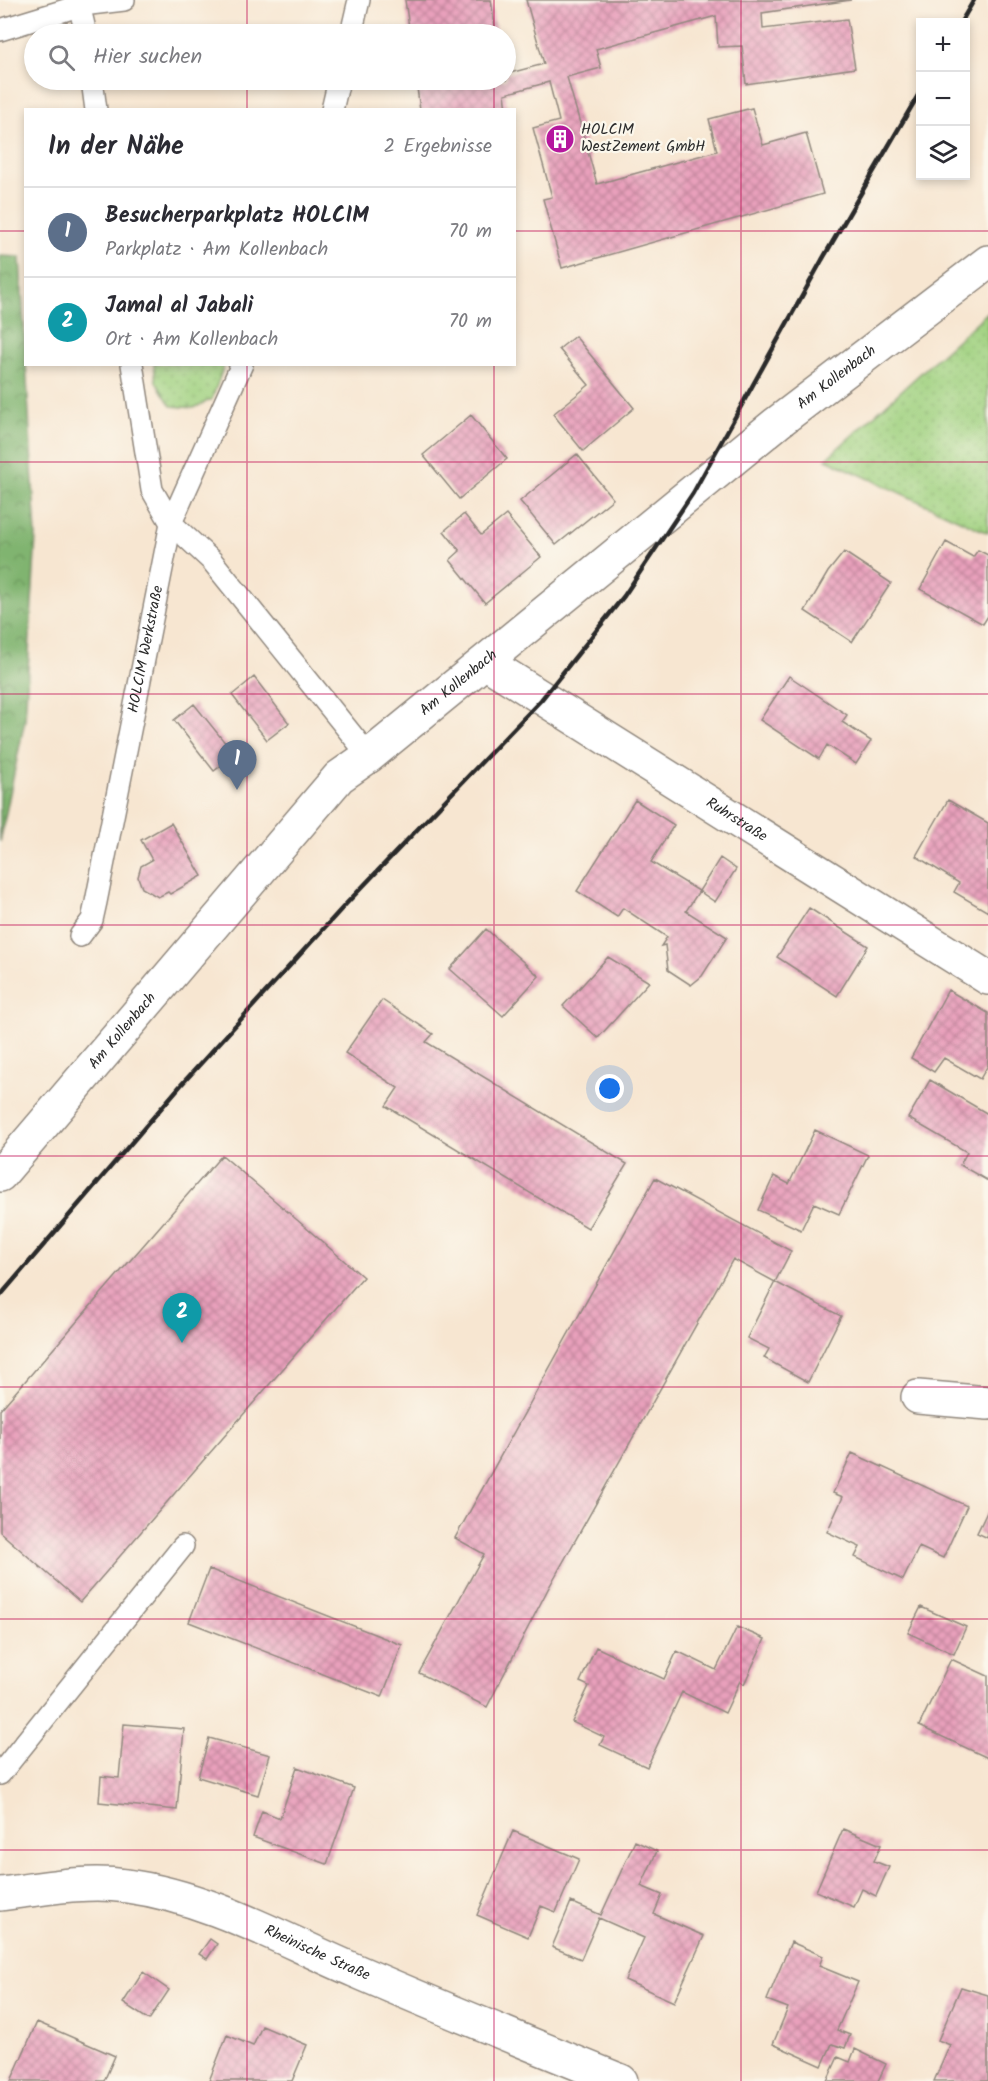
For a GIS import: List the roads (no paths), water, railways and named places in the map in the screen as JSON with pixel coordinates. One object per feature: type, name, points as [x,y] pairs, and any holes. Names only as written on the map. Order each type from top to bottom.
[{"type":"street","name":"Am Kollenbach","points":[[0,1175],[339,777],[369,756],[777,423],[988,262]]},
{"type":"street","name":"Ruhrstraße","points":[[484,662],[988,978]]},
{"type":"street","points":[[918,1396],[988,1403]]},
{"type":"street","name":"Rheinische Straße","points":[[0,1894],[87,1884],[125,1886],[180,1896],[268,1930],[354,1971],[621,2081]]},
{"type":"lane","points":[[0,30],[80,2],[124,0]]},
{"type":"lane","points":[[353,24],[359,0]]},
{"type":"lane","points":[[80,2],[84,24]]},
{"type":"lane","points":[[93,90],[96,108]]},
{"type":"lane","points":[[332,108],[337,90]]},
{"type":"lane","points":[[132,366],[152,490],[171,523],[213,561],[369,756]]},
{"type":"lane","name":"HOLCIM Werkstraße","points":[[80,936],[92,920],[94,911],[171,523],[241,366]]},
{"type":"lane","points":[[0,1774],[183,1546]]},
{"type":"railway","points":[[963,18],[974,0]]},
{"type":"railway","points":[[0,1296],[181,1085],[346,904],[541,700],[624,596],[693,493],[822,260],[916,99]]},
{"type":"place","name":"HOLCIM WestZement GmbH","points":[[560,139]]},
{"type":"place","name":"Besucherparkplatz HOLCIM","points":[[237,790]]},
{"type":"place","name":"Jamal al Jabali","points":[[182,1343]]}]
